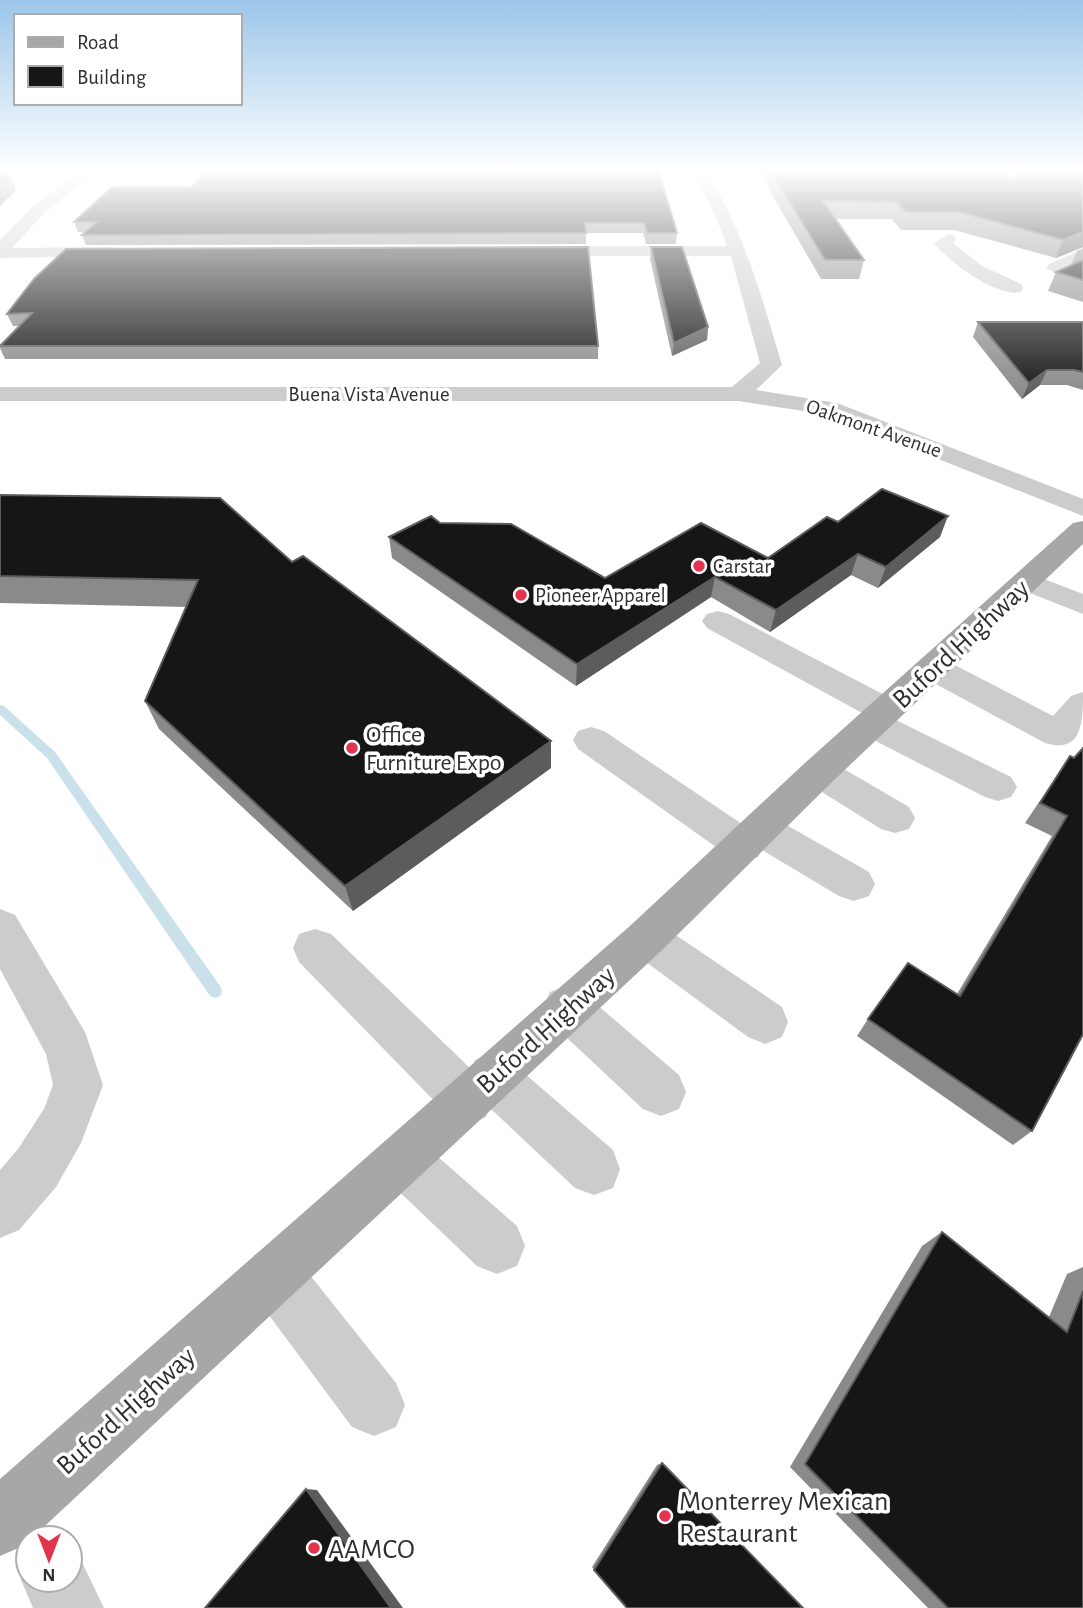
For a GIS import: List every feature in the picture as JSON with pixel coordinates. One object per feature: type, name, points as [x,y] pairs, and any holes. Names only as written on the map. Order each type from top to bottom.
[{"type":"main road","name":"Buford Highway","points":[[18,1522],[274,1275],[403,1160],[566,1007],[646,938],[819,772],[1026,581],[1079,538]]},
{"type":"street","points":[[737,247],[771,365],[738,394]]},
{"type":"street","points":[[947,247],[964,264],[985,277],[1014,288]]},
{"type":"street","points":[[0,251],[137,252]]},
{"type":"street","points":[[519,251],[738,251]]},
{"type":"street","points":[[1055,268],[1083,254]]},
{"type":"street","name":"Buena Vista Avenue","points":[[0,394],[738,394]]},
{"type":"street","name":"Oakmont Avenue","points":[[738,394],[829,408],[1083,508]]},
{"type":"street","points":[[1026,581],[1083,605]]},
{"type":"street","points":[[719,621],[813,670],[879,718],[998,787]]},
{"type":"street","points":[[933,668],[1058,734],[1083,704]]},
{"type":"street","points":[[590,740],[753,838],[854,884]]},
{"type":"street","points":[[819,772],[895,818]]},
{"type":"street","points":[[0,1211],[18,1168],[63,1125],[78,1085],[68,1048],[2,934]]},
{"type":"street","points":[[646,938],[765,1022]]},
{"type":"street","points":[[315,948],[480,1088],[594,1169]]},
{"type":"street","points":[[566,1007],[661,1092]]},
{"type":"street","points":[[403,1160],[497,1246]]},
{"type":"street","points":[[274,1275],[374,1405]]},
{"type":"building","points":[[588,247],[598,346],[0,346],[32,313],[7,314],[34,279],[66,249]]},
{"type":"building","points":[[651,247],[682,247],[708,327],[674,343]]},
{"type":"building","points":[[817,247],[855,247],[864,260],[825,260]]},
{"type":"building","points":[[1083,260],[1083,280],[1056,272]]},
{"type":"building","points":[[978,322],[1083,322],[1083,372],[1047,370],[1029,383]]},
{"type":"building","points":[[882,489],[948,516],[886,567],[858,554],[776,610],[715,577],[577,664],[389,537],[431,516],[440,523],[511,524],[605,578],[701,523],[768,558],[827,517],[838,522]]},
{"type":"building","name":"Office Furniture Expo","points":[[0,495],[220,498],[292,562],[303,556],[551,741],[345,886],[145,701],[198,580],[0,576]]},
{"type":"building","points":[[1083,748],[1083,1034],[1032,1131],[868,1019],[908,963],[960,996],[1067,816],[1040,803],[1070,756],[1074,758]]},
{"type":"building","points":[[942,1232],[1067,1332],[1083,1291],[1083,1608],[948,1608],[805,1464]]},
{"type":"building","name":"Monterrey Mexican Restaurant","points":[[662,1463],[803,1608],[627,1608],[594,1570]]},
{"type":"building","name":"AAMCO","points":[[306,1489],[391,1608],[205,1608]]},
{"type":"waterway","points":[[0,709],[51,755],[215,991]]},
{"type":"place","name":"Carstar","points":[[699,566]]},
{"type":"place","name":"Pioneer Apparel","points":[[521,595]]},
{"type":"place","name":"Office Furniture Expo","points":[[352,748]]},
{"type":"place","name":"Monterrey Mexican Restaurant","points":[[665,1516]]},
{"type":"place","name":"AAMCO","points":[[314,1548]]}]
